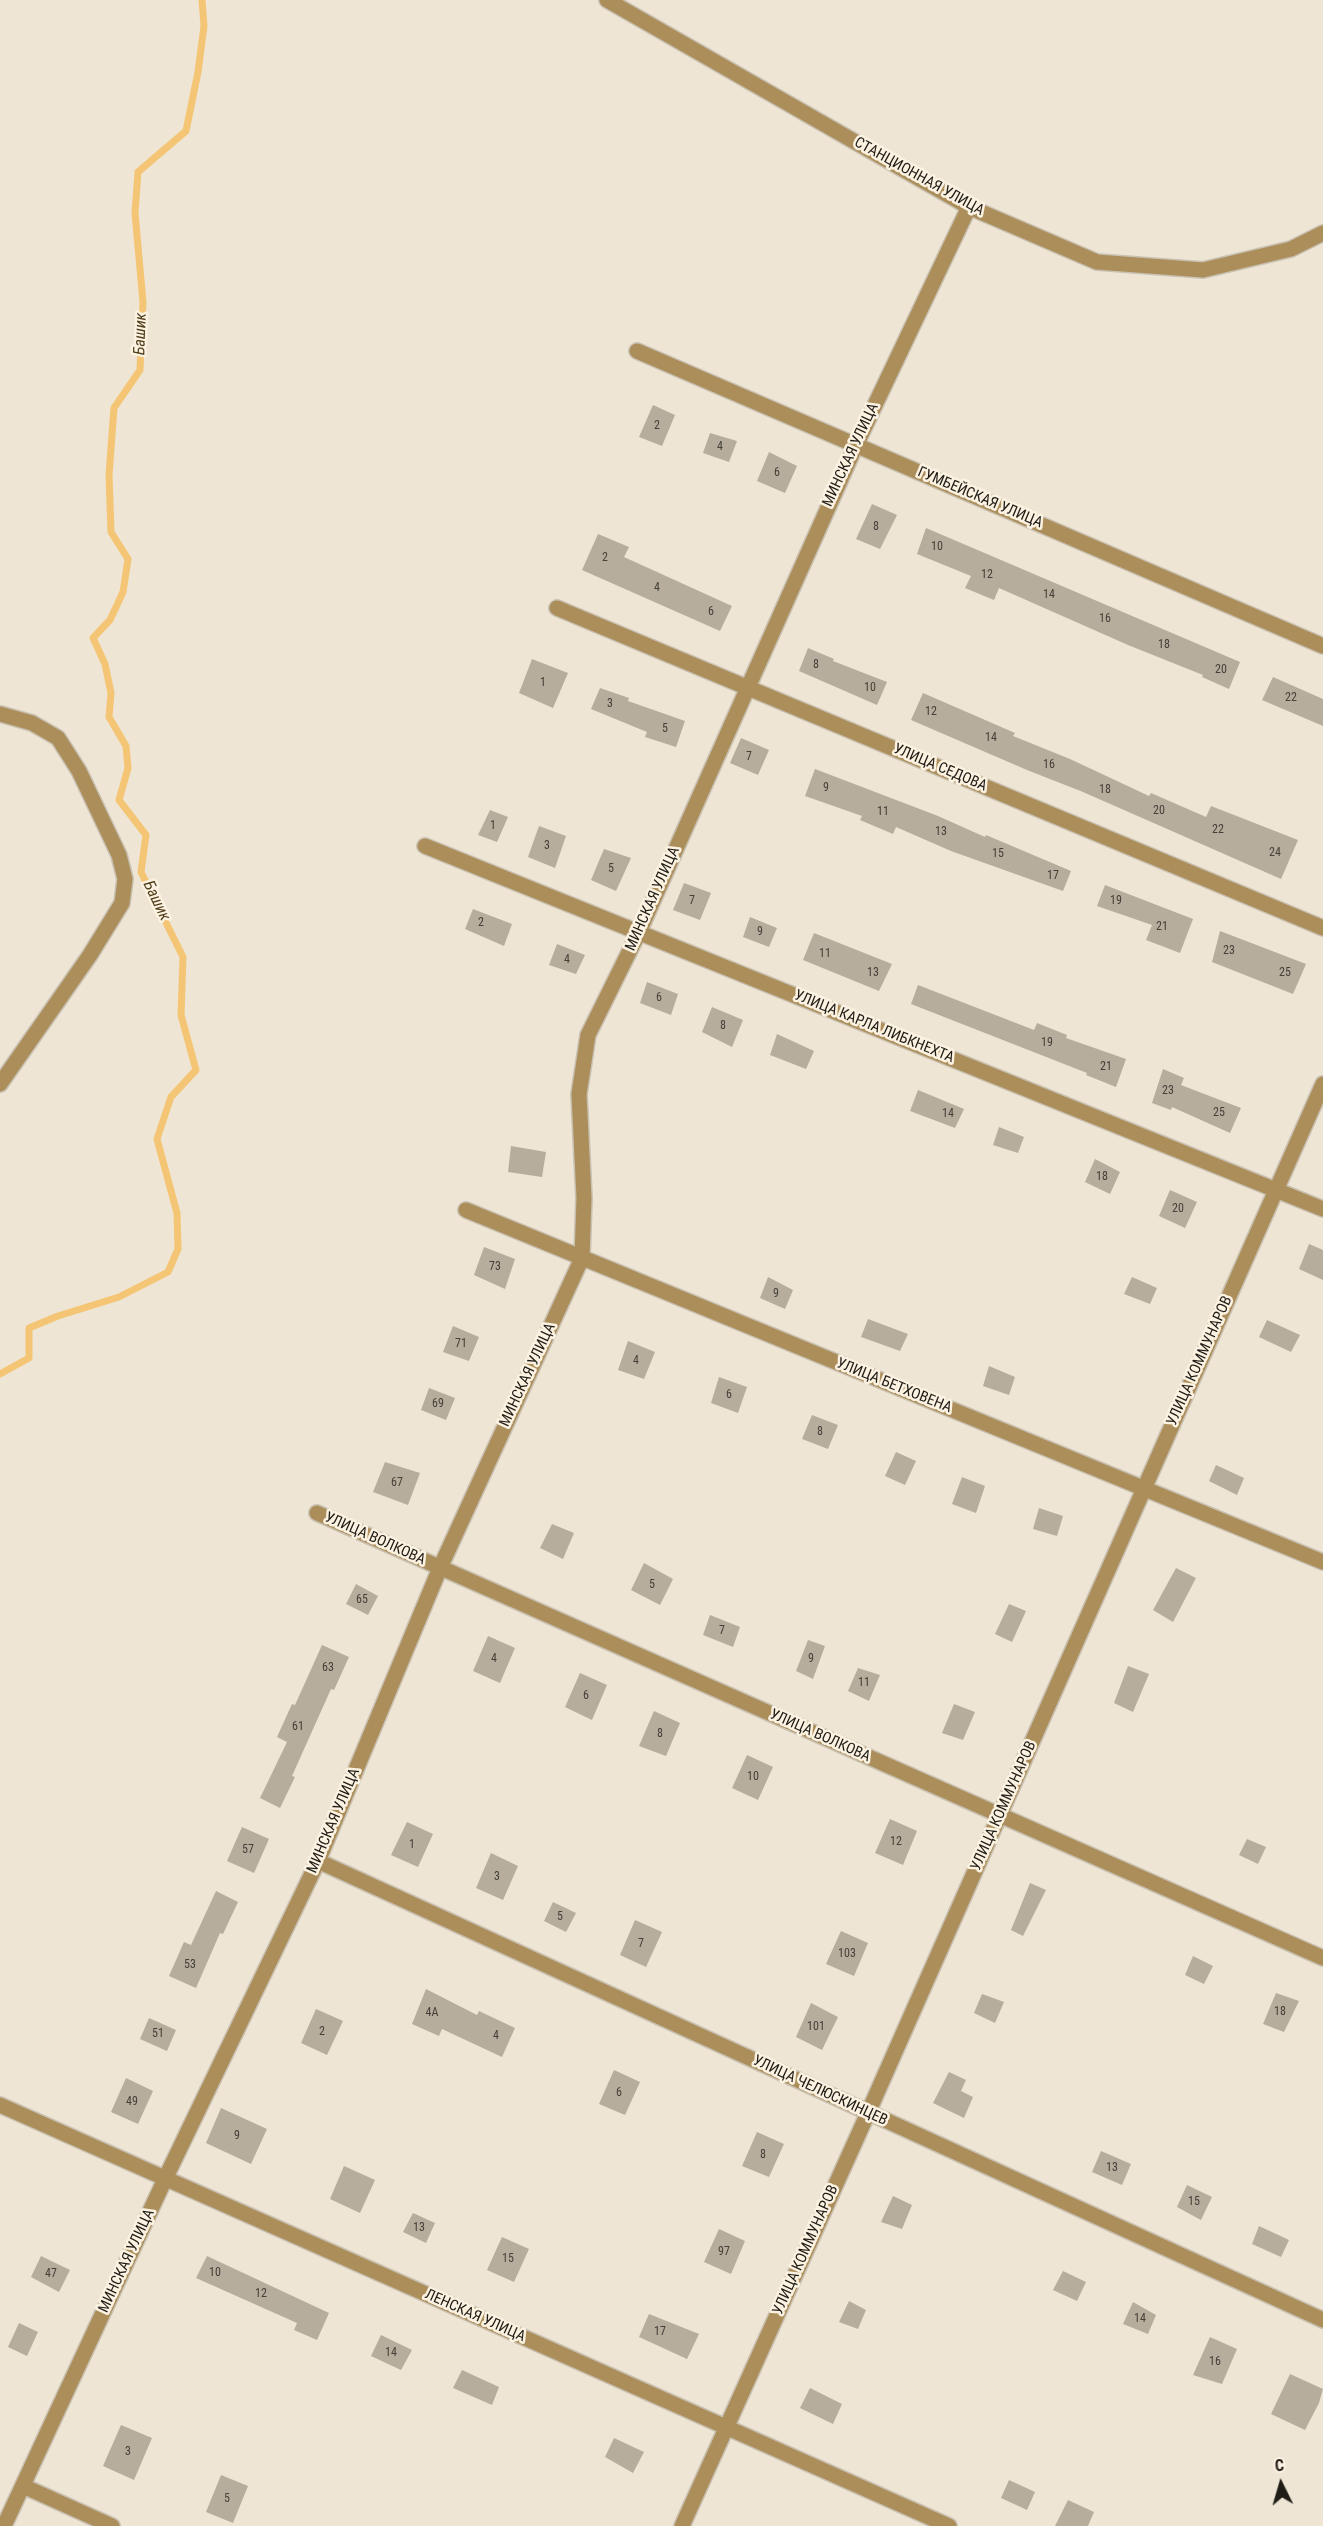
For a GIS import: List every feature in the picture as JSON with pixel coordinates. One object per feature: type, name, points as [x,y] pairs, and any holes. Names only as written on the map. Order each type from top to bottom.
[{"type":"street","name":"СТАНЦИОННАЯ УЛИЦА","points":[[607,0],[969,207],[1097,262],[1203,270],[1291,249],[1323,233]]},
{"type":"street","name":"МИНСКАЯ УЛИЦА","points":[[4,2526],[166,2177],[318,1861],[440,1568],[582,1258],[584,1198],[579,1094],[588,1035],[639,932],[856,444],[969,207]]},
{"type":"street","name":"ГУМБЕЙСКАЯ УЛИЦА","points":[[638,351],[1323,646]]},
{"type":"street","name":"УЛИЦА СЕДОВА","points":[[557,608],[1323,928]]},
{"type":"street","points":[[0,714],[32,723],[58,738],[79,771],[119,855],[125,879],[122,903],[90,955],[0,1084]]},
{"type":"street","name":"УЛИЦА КАРЛА ЛИБКНЕХТА","points":[[425,846],[1323,1209]]},
{"type":"street","name":"УЛИЦА КОММУНАРОВ","points":[[682,2526],[868,2113],[1323,1084]]},
{"type":"street","name":"УЛИЦА БЕТХОВЕНА","points":[[466,1210],[1323,1562]]},
{"type":"street","name":"УЛИЦА ВОЛКОВА","points":[[317,1513],[1323,1958]]},
{"type":"street","name":"УЛИЦА ЧЕЛЮСКИНЦЕВ","points":[[318,1861],[1323,2320]]},
{"type":"street","name":"ЛЕНСКАЯ УЛИЦА","points":[[0,2105],[950,2526]]},
{"type":"street","points":[[23,2486],[112,2526]]},
{"type":"building","points":[[653,405],[675,415],[662,446],[639,437]]},
{"type":"building","points":[[710,433],[737,441],[729,462],[703,453]]},
{"type":"building","points":[[769,452],[797,466],[785,493],[757,481]]},
{"type":"building","points":[[872,504],[897,515],[880,549],[856,539]]},
{"type":"building","points":[[926,528],[1240,662],[1229,689],[1202,677],[1203,675],[1128,645],[999,588],[994,600],[965,588],[971,576],[917,554]]},
{"type":"building","points":[[598,534],[629,547],[624,557],[732,606],[720,631],[582,570]]},
{"type":"building","points":[[808,648],[834,659],[833,661],[887,682],[877,705],[799,671]]},
{"type":"building","points":[[532,659],[568,673],[553,708],[519,693]]},
{"type":"building","points":[[1273,677],[1323,699],[1323,726],[1262,700]]},
{"type":"building","points":[[600,688],[629,698],[628,701],[685,721],[676,747],[645,737],[647,732],[591,709]]},
{"type":"building","points":[[923,693],[1015,733],[1013,736],[1070,759],[1149,796],[1151,793],[1206,817],[1211,806],[1298,840],[1281,879],[911,720]]},
{"type":"building","points":[[741,738],[769,750],[758,775],[730,763]]},
{"type":"building","points":[[815,769],[938,816],[985,837],[986,835],[1071,871],[1063,891],[951,851],[896,827],[893,834],[860,820],[862,816],[805,796]]},
{"type":"building","points":[[490,810],[508,817],[497,842],[478,835]]},
{"type":"building","points":[[539,826],[566,836],[555,868],[528,857]]},
{"type":"building","points":[[604,849],[631,858],[616,891],[591,880]]},
{"type":"building","points":[[684,883],[711,893],[700,920],[673,910]]},
{"type":"building","points":[[1105,885],[1193,919],[1180,953],[1146,940],[1152,925],[1097,906]]},
{"type":"building","points":[[473,909],[512,924],[504,946],[465,929]]},
{"type":"building","points":[[750,917],[777,928],[769,947],[743,937]]},
{"type":"building","points":[[1220,931],[1306,964],[1293,994],[1212,962]]},
{"type":"building","points":[[814,933],[892,964],[879,991],[803,960]]},
{"type":"building","points":[[557,944],[585,955],[576,974],[549,965]]},
{"type":"building","points":[[647,982],[678,994],[671,1015],[640,1003]]},
{"type":"building","points":[[918,985],[1034,1030],[1037,1023],[1067,1035],[1066,1038],[1126,1059],[1116,1087],[1086,1075],[1087,1073],[911,1004]]},
{"type":"building","points":[[712,1007],[743,1020],[732,1047],[702,1032]]},
{"type":"building","points":[[777,1034],[814,1051],[806,1069],[770,1055]]},
{"type":"building","points":[[1163,1069],[1184,1078],[1181,1085],[1241,1108],[1230,1133],[1172,1107],[1171,1110],[1152,1103]]},
{"type":"building","points":[[918,1090],[964,1109],[955,1128],[910,1111]]},
{"type":"building","points":[[999,1127],[1024,1137],[1018,1153],[993,1145]]},
{"type":"building","points":[[511,1146],[546,1152],[542,1177],[508,1172]]},
{"type":"building","points":[[1095,1159],[1120,1172],[1110,1194],[1085,1182]]},
{"type":"building","points":[[1170,1190],[1197,1202],[1185,1228],[1159,1216]]},
{"type":"building","points":[[1309,1244],[1323,1250],[1323,1280],[1299,1269]]},
{"type":"building","points":[[484,1247],[515,1259],[505,1289],[474,1275]]},
{"type":"building","points":[[768,1277],[793,1290],[785,1309],[760,1298]]},
{"type":"building","points":[[1132,1277],[1157,1288],[1150,1304],[1124,1294]]},
{"type":"building","points":[[868,1319],[908,1334],[900,1351],[861,1337]]},
{"type":"building","points":[[1267,1320],[1300,1335],[1291,1352],[1259,1337]]},
{"type":"building","points":[[453,1326],[479,1337],[469,1361],[443,1352]]},
{"type":"building","points":[[628,1341],[655,1352],[644,1379],[618,1370]]},
{"type":"building","points":[[989,1366],[1015,1377],[1009,1395],[983,1386]]},
{"type":"building","points":[[719,1377],[747,1387],[738,1413],[711,1403]]},
{"type":"building","points":[[429,1388],[455,1398],[446,1420],[421,1410]]},
{"type":"building","points":[[812,1415],[838,1425],[828,1449],[802,1439]]},
{"type":"building","points":[[896,1452],[916,1461],[905,1485],[885,1476]]},
{"type":"building","points":[[385,1462],[420,1473],[408,1505],[373,1492]]},
{"type":"building","points":[[1216,1465],[1244,1478],[1237,1495],[1209,1481]]},
{"type":"building","points":[[962,1477],[985,1486],[976,1513],[952,1504]]},
{"type":"building","points":[[1039,1508],[1063,1516],[1057,1536],[1033,1529]]},
{"type":"building","points":[[552,1524],[574,1533],[563,1559],[540,1548]]},
{"type":"building","points":[[644,1563],[673,1579],[660,1605],[631,1590]]},
{"type":"building","points":[[1176,1568],[1196,1578],[1173,1622],[1153,1610]]},
{"type":"building","points":[[356,1584],[378,1596],[368,1615],[346,1604]]},
{"type":"building","points":[[1009,1604],[1026,1611],[1012,1642],[995,1634]]},
{"type":"building","points":[[710,1615],[740,1627],[733,1647],[703,1635]]},
{"type":"building","points":[[488,1636],[515,1648],[500,1683],[473,1671]]},
{"type":"building","points":[[808,1640],[825,1646],[813,1679],[796,1671]]},
{"type":"building","points":[[322,1645],[349,1657],[334,1690],[331,1689],[280,1808],[260,1798],[287,1742],[277,1737],[292,1704],[295,1705]]},
{"type":"building","points":[[1128,1666],[1149,1674],[1133,1712],[1114,1703]]},
{"type":"building","points":[[858,1668],[880,1675],[869,1701],[848,1691]]},
{"type":"building","points":[[580,1673],[607,1685],[592,1720],[565,1707]]},
{"type":"building","points":[[954,1704],[975,1712],[963,1740],[942,1733]]},
{"type":"building","points":[[654,1711],[680,1723],[666,1756],[639,1746]]},
{"type":"building","points":[[747,1755],[773,1767],[758,1800],[732,1788]]},
{"type":"building","points":[[890,1819],[917,1831],[903,1865],[875,1853]]},
{"type":"building","points":[[407,1822],[433,1834],[418,1867],[391,1855]]},
{"type":"building","points":[[242,1827],[269,1839],[254,1873],[227,1861]]},
{"type":"building","points":[[1247,1839],[1266,1847],[1258,1864],[1239,1855]]},
{"type":"building","points":[[491,1853],[518,1866],[503,1900],[476,1888]]},
{"type":"building","points":[[1030,1883],[1046,1890],[1023,1936],[1011,1930]]},
{"type":"building","points":[[216,1891],[238,1902],[223,1934],[220,1933],[196,1988],[169,1976],[184,1942],[191,1945]]},
{"type":"building","points":[[553,1902],[576,1913],[566,1932],[544,1921]]},
{"type":"building","points":[[635,1920],[662,1932],[646,1967],[620,1955]]},
{"type":"building","points":[[841,1931],[868,1943],[854,1976],[826,1964]]},
{"type":"building","points":[[1193,1956],[1213,1966],[1204,1984],[1185,1975]]},
{"type":"building","points":[[426,1989],[477,2015],[479,2011],[515,2028],[502,2057],[442,2029],[439,2036],[412,2024]]},
{"type":"building","points":[[1276,1993],[1299,2001],[1284,2032],[1263,2024]]},
{"type":"building","points":[[982,1994],[1004,2002],[995,2023],[974,2013]]},
{"type":"building","points":[[811,2003],[838,2017],[822,2050],[796,2037]]},
{"type":"building","points":[[316,2009],[343,2021],[327,2055],[301,2043]]},
{"type":"building","points":[[149,2018],[176,2030],[167,2051],[140,2039]]},
{"type":"building","points":[[614,2070],[640,2082],[625,2115],[599,2104]]},
{"type":"building","points":[[949,2072],[966,2080],[961,2091],[973,2097],[964,2118],[933,2103]]},
{"type":"building","points":[[126,2078],[153,2091],[138,2124],[111,2112]]},
{"type":"building","points":[[221,2108],[267,2129],[251,2164],[206,2143]]},
{"type":"building","points":[[757,2132],[784,2144],[769,2177],[742,2166]]},
{"type":"building","points":[[1101,2151],[1131,2164],[1122,2185],[1092,2172]]},
{"type":"building","points":[[344,2166],[375,2180],[360,2213],[330,2199]]},
{"type":"building","points":[[1187,2185],[1212,2197],[1201,2220],[1177,2207]]},
{"type":"building","points":[[893,2196],[912,2205],[902,2229],[881,2222]]},
{"type":"building","points":[[413,2213],[435,2223],[426,2243],[403,2232]]},
{"type":"building","points":[[1259,2226],[1289,2240],[1281,2257],[1252,2244]]},
{"type":"building","points":[[719,2229],[745,2241],[731,2274],[704,2262]]},
{"type":"building","points":[[502,2237],[529,2249],[514,2282],[487,2270]]},
{"type":"building","points":[[41,2256],[70,2270],[59,2292],[31,2277]]},
{"type":"building","points":[[207,2256],[329,2313],[317,2340],[294,2330],[297,2323],[196,2278]]},
{"type":"building","points":[[1063,2271],[1086,2282],[1077,2301],[1053,2290]]},
{"type":"building","points":[[849,2301],[866,2310],[858,2329],[839,2322]]},
{"type":"building","points":[[1133,2302],[1156,2315],[1148,2334],[1123,2324]]},
{"type":"building","points":[[649,2314],[699,2334],[687,2359],[639,2337]]},
{"type":"building","points":[[19,2323],[38,2332],[27,2356],[8,2347]]},
{"type":"building","points":[[381,2335],[412,2350],[401,2370],[371,2356]]},
{"type":"building","points":[[1210,2337],[1237,2349],[1222,2384],[1193,2375]]},
{"type":"building","points":[[462,2370],[499,2387],[492,2405],[453,2388]]},
{"type":"building","points":[[1290,2374],[1323,2389],[1319,2403],[1305,2430],[1271,2414]]},
{"type":"building","points":[[810,2388],[842,2404],[833,2424],[800,2408]]},
{"type":"building","points":[[121,2425],[152,2438],[134,2480],[103,2466]]},
{"type":"building","points":[[614,2438],[644,2452],[633,2473],[605,2457]]},
{"type":"building","points":[[221,2475],[248,2486],[233,2523],[206,2512]]},
{"type":"building","points":[[1009,2480],[1035,2492],[1027,2510],[1001,2498]]},
{"type":"building","points":[[1068,2500],[1094,2512],[1088,2526],[1055,2526]]},
{"type":"waterway","name":"Башик","points":[[0,1374],[29,1358],[29,1328],[58,1316],[119,1297],[168,1272],[178,1249],[177,1213],[157,1139],[171,1097],[196,1070],[181,1015],[183,957],[141,872],[146,835],[119,800],[128,768],[126,746],[109,717],[111,693],[105,664],[93,638],[110,620],[123,592],[128,559],[111,532],[109,475],[114,408],[140,370],[143,302],[135,213],[138,172],[186,131],[198,72],[204,26],[202,0]]}]
